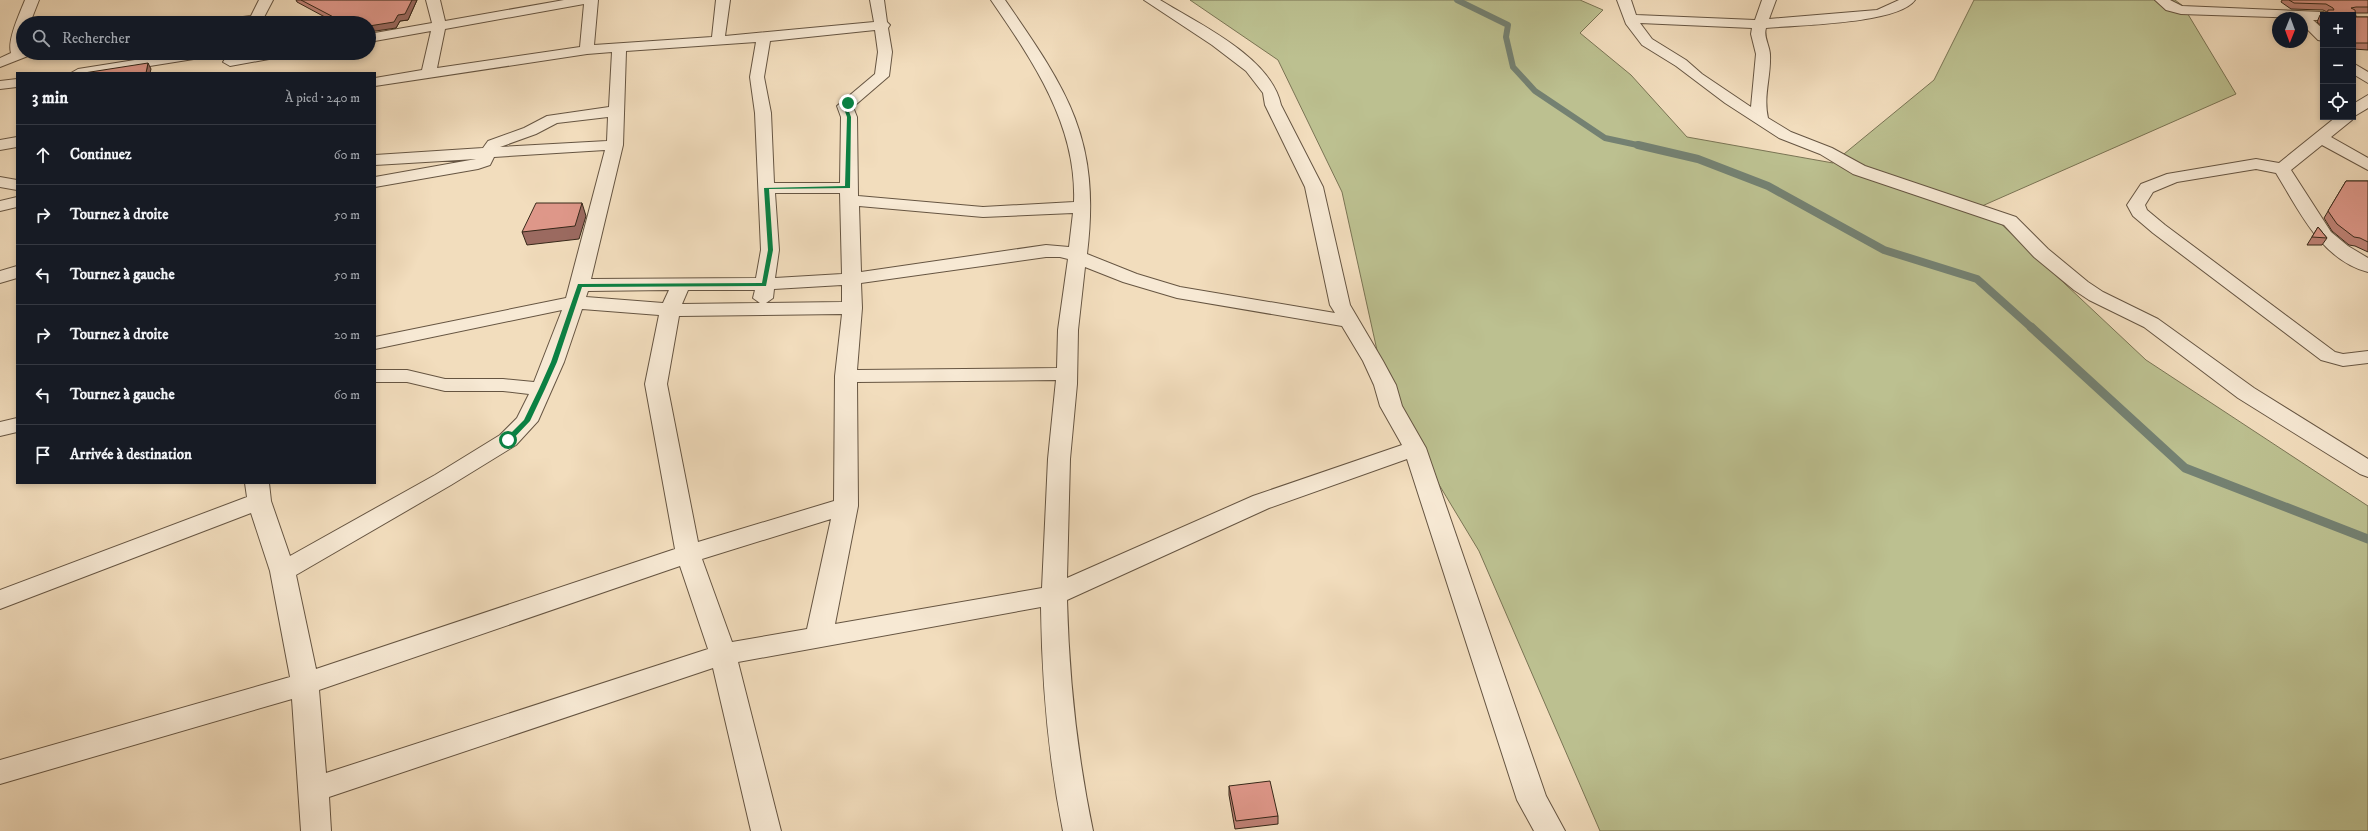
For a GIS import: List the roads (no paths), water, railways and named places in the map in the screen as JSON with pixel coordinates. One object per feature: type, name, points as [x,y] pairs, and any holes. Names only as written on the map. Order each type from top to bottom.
[{"type":"street","points":[[26,16],[32,0]]},
{"type":"street","points":[[257,16],[266,0]]},
{"type":"street","points":[[429,74],[439,26],[433,0]]},
{"type":"street","points":[[512,0],[519,12]]},
{"type":"street","points":[[376,37],[587,0]]},
{"type":"street","points":[[587,50],[591,0]]},
{"type":"street","points":[[718,40],[723,0]]},
{"type":"street","points":[[819,636],[846,506],[846,376],[852,308],[852,279],[849,194],[849,117],[845,106],[882,76],[885,52],[883,25],[878,0]]},
{"type":"street","points":[[998,0],[1042,65],[1068,115],[1078,153],[1082,208],[1079,256],[1069,314],[1067,374],[1059,458],[1054,595],[1055,665],[1072,807],[1078,831]]},
{"type":"street","points":[[1151,0],[1215,41],[1248,66],[1260,78],[1270,92],[1273,105],[1314,187],[1340,305],[1348,321],[1373,361],[1385,385],[1391,406],[1415,448],[1532,800],[1550,831]]},
{"type":"street","points":[[1624,0],[1639,33],[1648,42],[1681,63],[1697,77],[1730,100],[1761,118],[1785,135],[1826,151],[1859,170],[2010,221],[2041,253],[2081,286],[2096,296],[2151,323],[2246,393],[2368,469]]},
{"type":"street","points":[[1761,118],[1756,101],[1763,58],[1762,42],[1758,35],[1769,0]]},
{"type":"street","points":[[1631,18],[1761,24],[1879,14],[1896,8],[1908,0]]},
{"type":"street","points":[[2162,0],[2171,7],[2181,10],[2272,14]]},
{"type":"street","points":[[2308,15],[2320,16]]},
{"type":"street","points":[[2308,23],[2320,34]]},
{"type":"street","points":[[376,82],[587,50],[764,37],[883,25]]},
{"type":"street","points":[[762,310],[764,284],[770,250],[763,113],[757,77],[764,37]]},
{"type":"street","points":[[283,570],[443,480],[508,440],[527,421],[554,362],[577,294],[615,145],[618,111],[619,47]]},
{"type":"street","points":[[0,63],[16,55]]},
{"type":"street","points":[[84,72],[161,60]]},
{"type":"street","points":[[230,63],[245,60]]},
{"type":"street","points":[[2356,62],[2368,63]]},
{"type":"street","points":[[2356,70],[2368,79]]},
{"type":"street","points":[[0,85],[16,82]]},
{"type":"street","points":[[2356,110],[2368,100]]},
{"type":"street","points":[[376,182],[471,166],[484,161],[494,144],[498,141],[530,131],[553,119],[618,111]]},
{"type":"street","points":[[2282,169],[2342,120]]},
{"type":"street","points":[[2320,137],[2368,165]]},
{"type":"street","points":[[0,145],[16,142]]},
{"type":"street","points":[[376,160],[615,145]]},
{"type":"street","points":[[2368,266],[2341,250],[2324,236],[2282,169],[2256,164],[2174,178],[2147,188],[2136,205],[2139,212],[2159,229],[2328,356],[2343,360],[2368,357]]},
{"type":"street","points":[[0,182],[16,185]]},
{"type":"street","points":[[766,188],[849,194],[983,212],[1082,208]]},
{"type":"street","points":[[0,206],[16,202]]},
{"type":"street","points":[[376,343],[577,294],[680,286],[764,284],[852,279],[1046,251],[1063,251],[1079,256],[1130,278],[1177,292],[1348,321]]},
{"type":"street","points":[[0,277],[16,272]]},
{"type":"street","points":[[0,285],[16,281]]},
{"type":"street","points":[[680,286],[670,310],[656,384],[688,554],[723,654],[766,831]]},
{"type":"street","points":[[577,294],[670,310],[852,308]]},
{"type":"street","points":[[846,376],[1067,374]]},
{"type":"street","points":[[376,376],[407,376],[445,385],[503,385],[542,389]]},
{"type":"street","points":[[0,429],[16,425]]},
{"type":"street","points":[[312,790],[723,654],[1054,595],[1261,502],[1415,448]]},
{"type":"street","points":[[0,600],[258,492],[283,570],[305,684],[316,831]]},
{"type":"street","points":[[0,772],[305,684],[688,554],[846,506]]},
{"type":"waterway","points":[[1457,0],[1508,25],[1506,37],[1513,67],[1535,91],[1605,138],[1642,146]]},
{"type":"waterway","points":[[1638,145],[1698,159],[1768,186],[1884,250],[1977,279],[2032,328]]},
{"type":"waterway","points":[[2031,327],[2185,468],[2368,539]]}]
